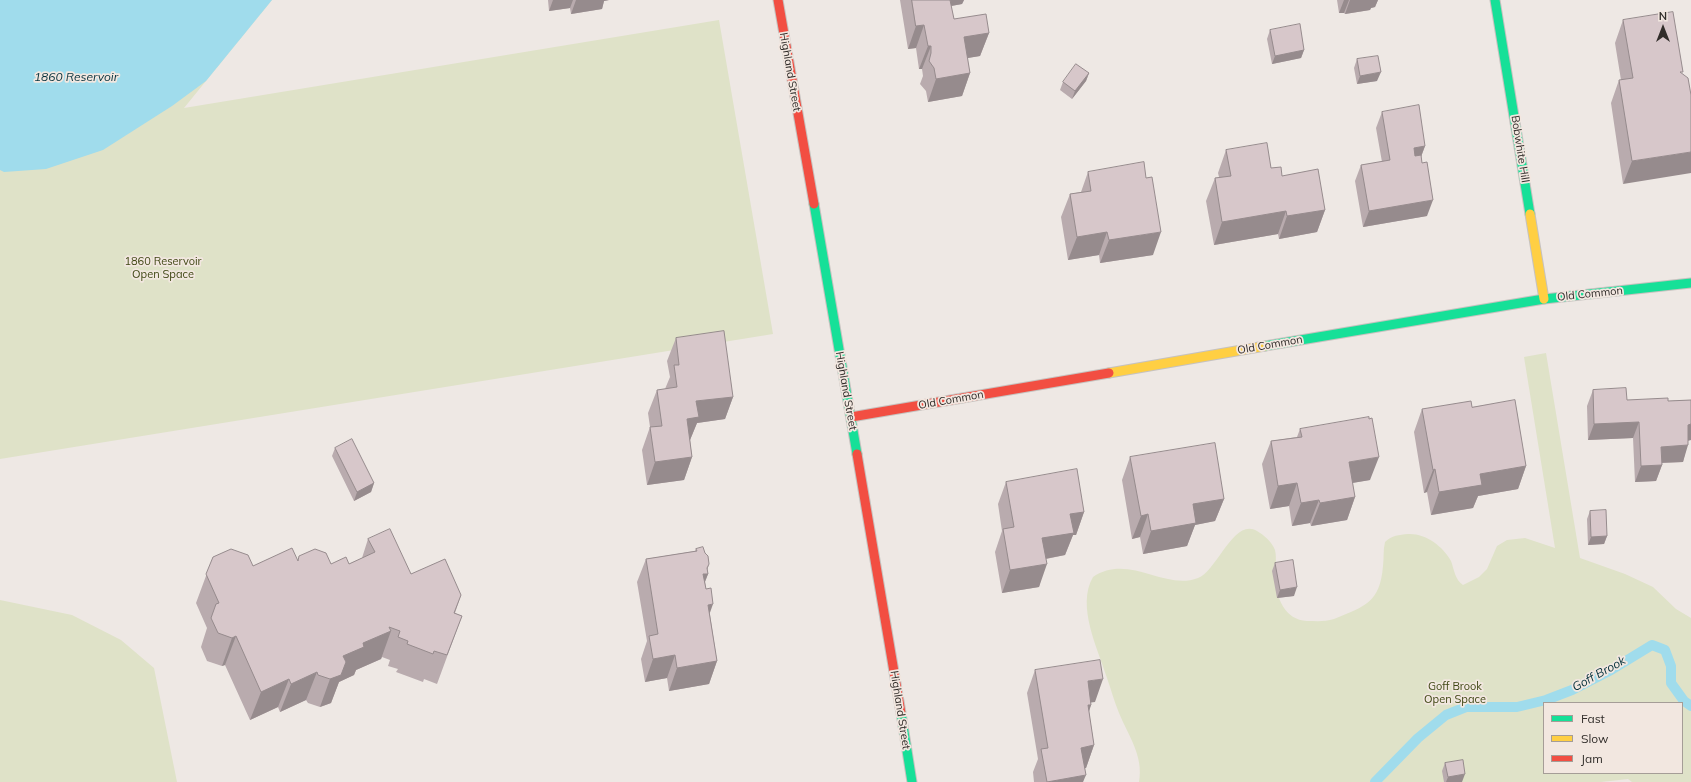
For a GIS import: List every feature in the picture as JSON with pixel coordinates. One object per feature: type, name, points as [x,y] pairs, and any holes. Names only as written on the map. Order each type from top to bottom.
[{"type":"street","name":"Highland Street","points":[[778,0],[851,417],[912,782]]},
{"type":"street","name":"Bobwhite Hill","points":[[1495,0],[1544,299]]},
{"type":"street","name":"Old Common","points":[[851,417],[1544,299],[1691,283]]},
{"type":"green space","name":"1860 Reservoir Open Space","points":[[0,0],[272,0],[184,108],[719,20],[773,334],[0,459]]},
{"type":"green space","name":"Goff Brook Open Space","points":[[1546,353],[1580,558],[1625,574],[1653,587],[1676,609],[1691,618],[1691,782],[1632,782],[1628,779],[1601,782],[1139,782],[1140,772],[1137,755],[1117,709],[1090,628],[1087,601],[1088,588],[1093,577],[1106,571],[1120,569],[1133,570],[1172,580],[1185,581],[1198,578],[1212,566],[1233,538],[1241,531],[1249,529],[1257,531],[1274,547],[1276,553],[1275,577],[1277,593],[1287,612],[1299,620],[1324,621],[1334,619],[1369,602],[1378,588],[1381,578],[1385,542],[1396,536],[1414,534],[1427,538],[1433,542],[1448,555],[1456,577],[1463,585],[1479,577],[1487,569],[1497,546],[1507,540],[1525,538],[1555,548],[1524,357]]},
{"type":"green space","points":[[0,600],[72,615],[121,640],[154,668],[177,782],[0,782]]},
{"type":"water","name":"1860 Reservoir","points":[[0,0],[272,0],[206,81],[172,106],[103,150],[46,169],[4,172],[0,170]]},
{"type":"building","points":[[912,0],[950,0],[954,19],[986,14],[989,33],[964,37],[970,73],[936,79],[934,68],[929,61],[931,46],[928,46],[924,25],[916,26]]},
{"type":"building","points":[[1673,12],[1683,72],[1680,72],[1688,78],[1691,95],[1691,152],[1632,161],[1619,80],[1633,78],[1623,20]]},
{"type":"building","points":[[1300,24],[1304,50],[1275,56],[1270,30]]},
{"type":"building","points":[[1378,56],[1381,72],[1360,76],[1357,59]]},
{"type":"building","points":[[1076,64],[1089,73],[1075,91],[1063,82]]},
{"type":"building","points":[[1419,105],[1425,146],[1414,148],[1415,156],[1421,155],[1422,163],[1427,162],[1433,200],[1369,211],[1361,165],[1390,160],[1382,112]]},
{"type":"building","points":[[1267,143],[1271,168],[1281,167],[1282,176],[1318,169],[1325,210],[1287,216],[1286,211],[1222,222],[1215,178],[1231,176],[1226,150]]},
{"type":"building","points":[[1144,162],[1146,178],[1152,177],[1161,232],[1109,240],[1107,232],[1077,237],[1070,194],[1091,191],[1088,172]]},
{"type":"building","points":[[724,331],[733,397],[696,401],[699,417],[687,419],[692,457],[655,462],[650,427],[662,426],[657,390],[677,387],[674,365],[679,365],[676,338]]},
{"type":"building","points":[[1626,388],[1627,400],[1668,398],[1668,401],[1691,400],[1691,424],[1688,425],[1688,445],[1661,447],[1662,465],[1641,466],[1639,422],[1594,424],[1593,390]]},
{"type":"building","points":[[1515,400],[1526,466],[1480,474],[1482,485],[1439,492],[1435,469],[1433,470],[1422,409],[1471,401],[1472,407]]},
{"type":"building","points":[[1369,417],[1369,419],[1372,418],[1379,457],[1349,462],[1355,497],[1320,503],[1319,500],[1301,503],[1297,483],[1278,486],[1271,441],[1302,437],[1300,429]]},
{"type":"building","points":[[352,439],[374,483],[357,492],[335,448]]},
{"type":"building","points":[[1215,443],[1224,499],[1193,504],[1196,523],[1151,531],[1148,514],[1141,516],[1130,457]]},
{"type":"building","points":[[1077,469],[1084,512],[1070,514],[1074,533],[1042,538],[1047,564],[1010,570],[1003,529],[1014,527],[1006,482]]},
{"type":"building","points":[[1606,510],[1607,536],[1591,537],[1590,511]]},
{"type":"building","points":[[390,529],[411,574],[445,559],[461,595],[454,613],[462,616],[447,655],[434,651],[433,654],[407,644],[408,641],[398,637],[400,631],[389,627],[391,631],[363,643],[364,647],[343,656],[346,662],[341,675],[330,679],[318,675],[317,672],[291,684],[289,679],[261,692],[236,636],[232,638],[218,633],[211,618],[216,604],[219,603],[206,574],[213,557],[231,549],[248,555],[253,566],[292,548],[298,561],[299,556],[315,549],[326,553],[331,564],[346,557],[349,564],[375,552],[368,539]]},
{"type":"building","points":[[703,547],[708,556],[709,564],[707,568],[708,574],[703,574],[706,589],[711,588],[713,604],[708,605],[717,661],[677,668],[675,655],[653,659],[649,636],[658,634],[646,559],[697,551],[696,549]]},
{"type":"building","points":[[1293,560],[1297,587],[1280,590],[1275,563]]},
{"type":"building","points":[[1100,660],[1103,679],[1088,681],[1091,705],[1088,705],[1094,745],[1081,748],[1086,775],[1047,782],[1041,749],[1048,748],[1035,670]]},
{"type":"building","points":[[1463,760],[1465,774],[1448,777],[1445,763]]},
{"type":"waterway","name":"Goff Brook","points":[[1375,782],[1418,738],[1446,715],[1466,707],[1517,707],[1546,700],[1572,690],[1611,670],[1652,645],[1665,650],[1671,666],[1671,683],[1684,701],[1691,706]]},
{"type":"traffic: fast","points":[[1495,0],[1530,214]]},
{"type":"traffic: fast","points":[[814,204],[857,454]]},
{"type":"traffic: fast","points":[[1265,346],[1544,299],[1691,283]]},
{"type":"traffic: fast","points":[[901,713],[912,782]]},
{"type":"traffic: slow","points":[[1530,214],[1544,299]]},
{"type":"traffic: slow","points":[[1109,373],[1265,346]]},
{"type":"traffic: jam","points":[[778,0],[814,204]]},
{"type":"traffic: jam","points":[[851,417],[1109,373]]},
{"type":"traffic: jam","points":[[857,454],[901,713]]}]
